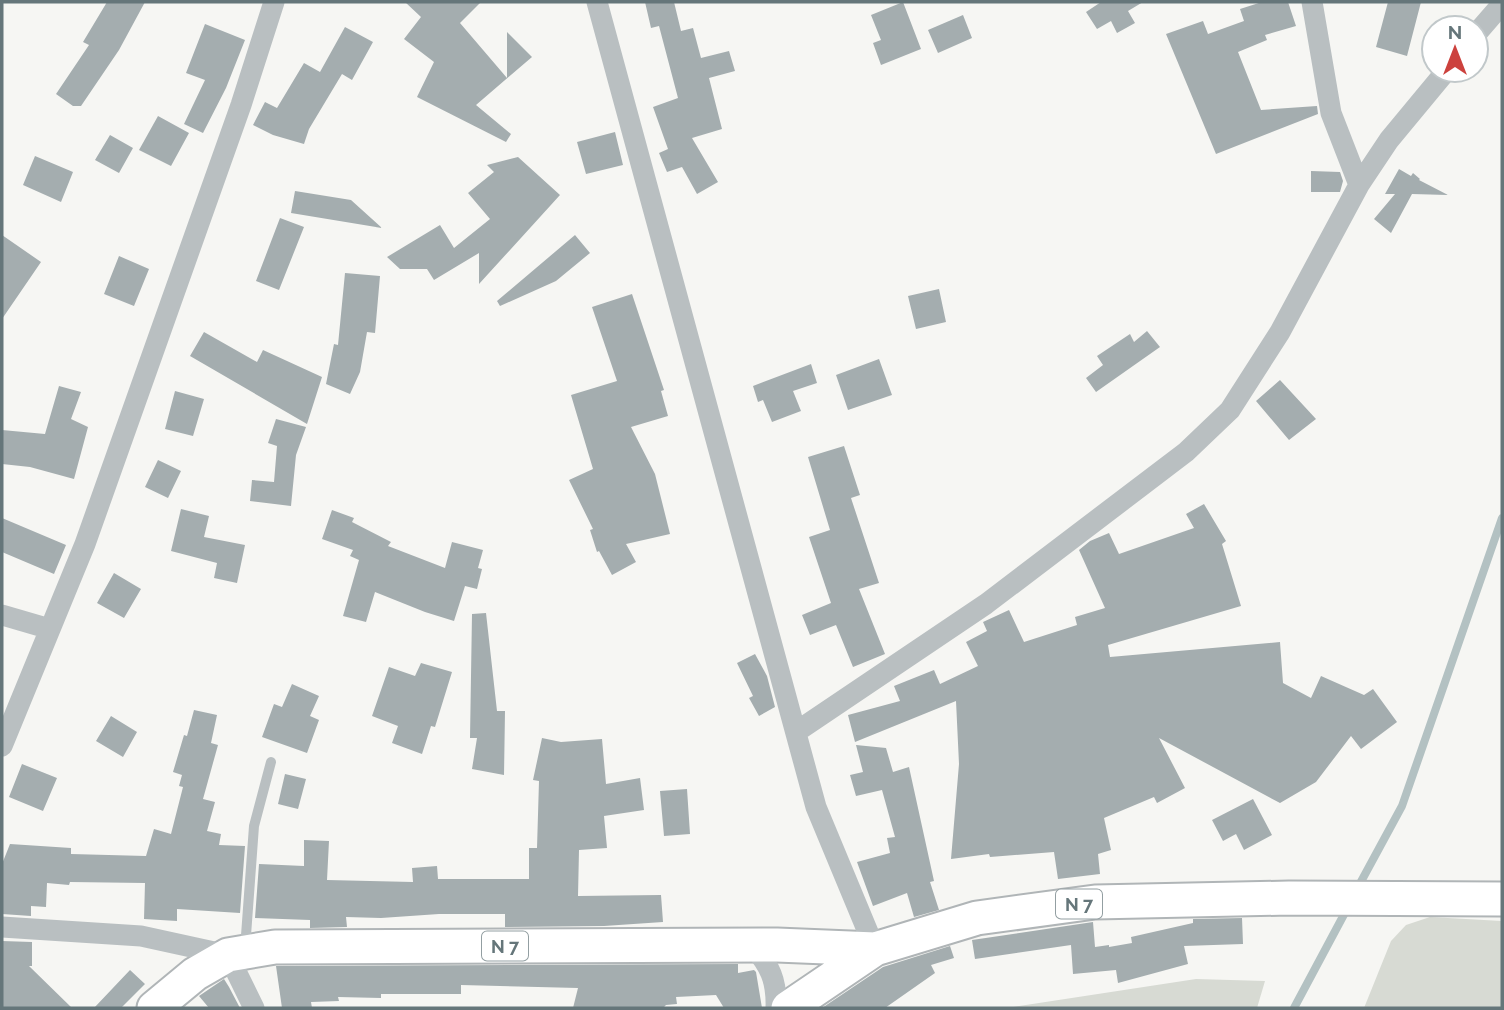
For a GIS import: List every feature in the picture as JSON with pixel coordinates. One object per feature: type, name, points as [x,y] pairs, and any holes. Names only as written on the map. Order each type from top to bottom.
[{"type":"main road","name":"N 7","points":[[154,1008],[195,974],[237,953],[275,947],[752,945],[874,948],[977,918],[1095,902],[1423,897],[1502,899]]},
{"type":"main road","name":"N 7","points":[[788,1008],[874,948]]},
{"type":"street","points":[[2,746],[85,544],[241,104],[274,2]]},
{"type":"street","points":[[597,2],[816,807],[874,948]]},
{"type":"street","points":[[1312,2],[1331,113],[1359,184]]},
{"type":"street","points":[[1490,18],[1502,4]]},
{"type":"street","points":[[796,732],[986,604],[1186,452],[1230,410],[1280,332],[1359,184],[1389,140],[1435,84]]},
{"type":"street","points":[[2,615],[50,629]]},
{"type":"street","points":[[2,927],[141,936],[237,953],[254,1008]]},
{"type":"street","points":[[752,945],[768,964],[776,991],[775,1008]]},
{"type":"lane","points":[[237,953],[254,826],[271,762]]},
{"type":"shaded area","points":[[1430,917],[1502,921],[1502,1008],[1364,1008],[1391,941],[1406,925]]},
{"type":"shaded area","points":[[1196,979],[1265,981],[1257,1008],[1007,1008]]},
{"type":"building","points":[[107,2],[145,2],[119,50],[81,106],[73,106],[56,94],[89,45],[83,42]]},
{"type":"building","points":[[405,2],[481,2],[460,23],[507,78],[507,32],[532,57],[476,105],[511,134],[506,142],[417,97],[434,62],[404,39],[421,17]]},
{"type":"building","points":[[645,2],[674,2],[681,31],[693,28],[701,58],[729,51],[735,71],[709,78],[722,129],[692,138],[718,182],[697,194],[682,167],[667,172],[659,153],[668,149],[653,107],[678,98],[659,26],[651,28]]},
{"type":"building","points":[[903,2],[921,49],[881,65],[873,43],[881,40],[871,15]]},
{"type":"building","points":[[1101,2],[1143,2],[1128,11],[1135,23],[1117,33],[1111,21],[1097,29],[1086,12]]},
{"type":"building","points":[[1262,2],[1288,2],[1296,26],[1265,35],[1267,40],[1238,52],[1261,110],[1317,106],[1318,114],[1216,154],[1166,34],[1203,21],[1208,34],[1244,21],[1240,9]]},
{"type":"building","points":[[1388,2],[1421,2],[1407,56],[1376,47]]},
{"type":"building","points":[[963,15],[972,38],[938,53],[928,30]]},
{"type":"building","points":[[205,24],[245,40],[226,88],[203,133],[184,124],[205,80],[186,73]]},
{"type":"building","points":[[345,27],[373,42],[352,80],[342,74],[309,129],[304,144],[273,135],[253,125],[265,102],[277,108],[304,63],[320,72]]},
{"type":"building","points":[[158,116],[189,133],[171,166],[139,150]]},
{"type":"building","points":[[615,132],[623,165],[586,174],[577,142]]},
{"type":"building","points":[[110,135],[133,148],[119,173],[95,160]]},
{"type":"building","points":[[35,156],[73,172],[61,202],[23,185]]},
{"type":"building","points":[[518,157],[560,195],[479,284],[479,253],[434,280],[427,269],[400,269],[387,257],[440,225],[454,248],[490,219],[468,193],[494,172],[487,165]]},
{"type":"building","points":[[1399,169],[1411,176],[1413,173],[1419,180],[1448,195],[1412,194],[1391,233],[1374,219],[1395,194],[1385,194]]},
{"type":"building","points":[[1311,171],[1340,172],[1343,181],[1340,192],[1311,192]]},
{"type":"building","points":[[295,191],[351,200],[382,228],[291,213]]},
{"type":"building","points":[[280,218],[304,227],[279,290],[256,281]]},
{"type":"building","points":[[2,235],[41,262],[2,319]]},
{"type":"building","points":[[575,235],[590,253],[556,281],[500,306],[497,301]]},
{"type":"building","points":[[119,256],[149,269],[134,306],[104,294]]},
{"type":"building","points":[[345,273],[380,276],[375,333],[367,332],[360,372],[350,394],[326,384],[334,344],[338,345]]},
{"type":"building","points":[[939,289],[946,322],[916,329],[908,296]]},
{"type":"building","points":[[632,294],[664,390],[661,391],[668,416],[631,427],[655,474],[670,534],[626,544],[636,562],[612,575],[599,551],[597,552],[590,530],[593,529],[569,480],[593,469],[571,395],[617,381],[592,307]]},
{"type":"building","points":[[1147,331],[1160,347],[1096,392],[1086,378],[1103,365],[1097,356],[1130,334],[1134,342]]},
{"type":"building","points":[[204,332],[257,362],[263,350],[322,377],[307,424],[190,356]]},
{"type":"building","points":[[879,359],[892,395],[848,410],[836,375]]},
{"type":"building","points":[[811,364],[817,383],[793,391],[801,411],[772,422],[763,400],[758,402],[753,386]]},
{"type":"building","points":[[1280,380],[1316,419],[1289,440],[1256,401]]},
{"type":"building","points":[[59,386],[81,392],[71,419],[88,427],[74,479],[30,467],[2,464],[2,430],[45,434]]},
{"type":"building","points":[[175,391],[204,399],[193,436],[165,429]]},
{"type":"building","points":[[276,419],[306,427],[296,455],[291,506],[250,501],[252,480],[274,482],[277,446],[268,443]]},
{"type":"building","points":[[844,446],[860,495],[851,498],[879,583],[859,589],[885,654],[853,667],[836,625],[810,635],[802,615],[831,603],[809,537],[830,530],[808,457]]},
{"type":"building","points":[[158,460],[181,471],[168,498],[145,487]]},
{"type":"building","points":[[1204,504],[1226,541],[1222,544],[1241,606],[1108,645],[1110,657],[1280,642],[1283,683],[1311,698],[1321,676],[1364,695],[1373,689],[1397,722],[1361,749],[1351,736],[1316,782],[1280,803],[1159,738],[1185,788],[1157,803],[1154,797],[1104,818],[1111,850],[1098,854],[1100,874],[1058,879],[1054,852],[990,857],[989,854],[951,859],[959,764],[956,701],[855,742],[848,715],[900,701],[894,686],[934,670],[940,684],[978,666],[966,642],[987,631],[983,622],[1009,610],[1024,642],[1077,625],[1075,617],[1105,608],[1079,550],[1090,541],[1109,533],[1119,554],[1194,528],[1186,514]]},
{"type":"building","points":[[181,509],[209,516],[204,537],[245,545],[237,583],[214,578],[217,563],[171,551]]},
{"type":"building","points":[[332,510],[354,518],[352,522],[391,542],[388,546],[445,568],[452,542],[483,550],[478,568],[482,569],[477,589],[465,586],[454,621],[375,592],[366,622],[343,616],[359,560],[350,556],[353,550],[322,539]]},
{"type":"building","points":[[2,518],[66,545],[54,574],[2,552]]},
{"type":"building","points":[[114,573],[141,589],[124,618],[97,603]]},
{"type":"building","points":[[486,613],[497,711],[505,711],[504,775],[472,769],[477,738],[470,738],[472,614]]},
{"type":"building","points":[[755,654],[767,676],[775,707],[759,716],[749,698],[753,696],[737,663]]},
{"type":"building","points":[[421,663],[452,672],[435,727],[431,726],[422,754],[392,743],[398,726],[372,716],[389,667],[415,676]]},
{"type":"building","points":[[292,684],[319,696],[310,716],[319,720],[307,753],[262,737],[274,704],[282,707]]},
{"type":"building","points":[[194,710],[217,715],[211,743],[218,745],[203,799],[215,802],[207,831],[221,834],[219,845],[245,846],[240,913],[177,909],[177,921],[144,919],[145,883],[70,882],[69,885],[47,883],[46,907],[31,906],[31,916],[2,914],[2,864],[10,844],[71,848],[71,854],[146,856],[154,829],[171,834],[183,787],[179,786],[182,775],[173,772]]},
{"type":"building","points":[[111,716],[137,732],[123,757],[96,741]]},
{"type":"building","points":[[542,738],[561,742],[602,739],[606,784],[640,778],[644,810],[604,816],[607,848],[579,850],[578,896],[661,895],[663,922],[604,926],[505,927],[505,914],[439,914],[381,918],[346,917],[347,927],[310,928],[310,920],[255,918],[259,864],[304,866],[304,840],[329,841],[327,880],[413,882],[412,868],[437,866],[438,879],[529,879],[529,848],[537,848],[539,781],[533,780]]},
{"type":"building","points":[[856,745],[886,748],[893,772],[909,767],[934,881],[930,882],[939,910],[914,917],[907,893],[873,906],[857,862],[890,853],[887,838],[895,837],[882,790],[856,796],[850,775],[863,772]]},
{"type":"building","points":[[22,764],[57,778],[43,811],[9,797]]},
{"type":"building","points":[[285,774],[306,779],[298,809],[278,804]]},
{"type":"building","points":[[687,789],[690,834],[664,836],[660,791]]},
{"type":"building","points":[[1253,799],[1272,835],[1244,850],[1236,834],[1223,841],[1212,820]]},
{"type":"building","points":[[1242,918],[1243,944],[1184,946],[1188,964],[1118,983],[1116,970],[1073,974],[1071,945],[975,959],[972,940],[1093,922],[1095,947],[1109,947],[1132,943],[1131,937],[1193,923],[1193,919]]},
{"type":"building","points":[[2,941],[32,942],[32,966],[29,966],[72,1008],[2,1008]]},
{"type":"building","points":[[950,946],[954,958],[931,965],[935,973],[885,1008],[822,1008],[883,967]]},
{"type":"building","points":[[738,964],[738,973],[754,970],[756,972],[762,1008],[724,1008],[716,995],[676,997],[677,1004],[663,1008],[573,1008],[578,988],[461,985],[461,994],[338,997],[339,1001],[311,1002],[312,1008],[282,1008],[276,966]]},
{"type":"building","points":[[130,970],[145,984],[121,1008],[94,1008]]},
{"type":"building","points":[[224,979],[240,1008],[209,1008],[199,996]]},
{"type":"waterway","points":[[1357,889],[1402,806],[1502,518]]},
{"type":"waterway","points":[[1294,1008],[1348,907]]}]
